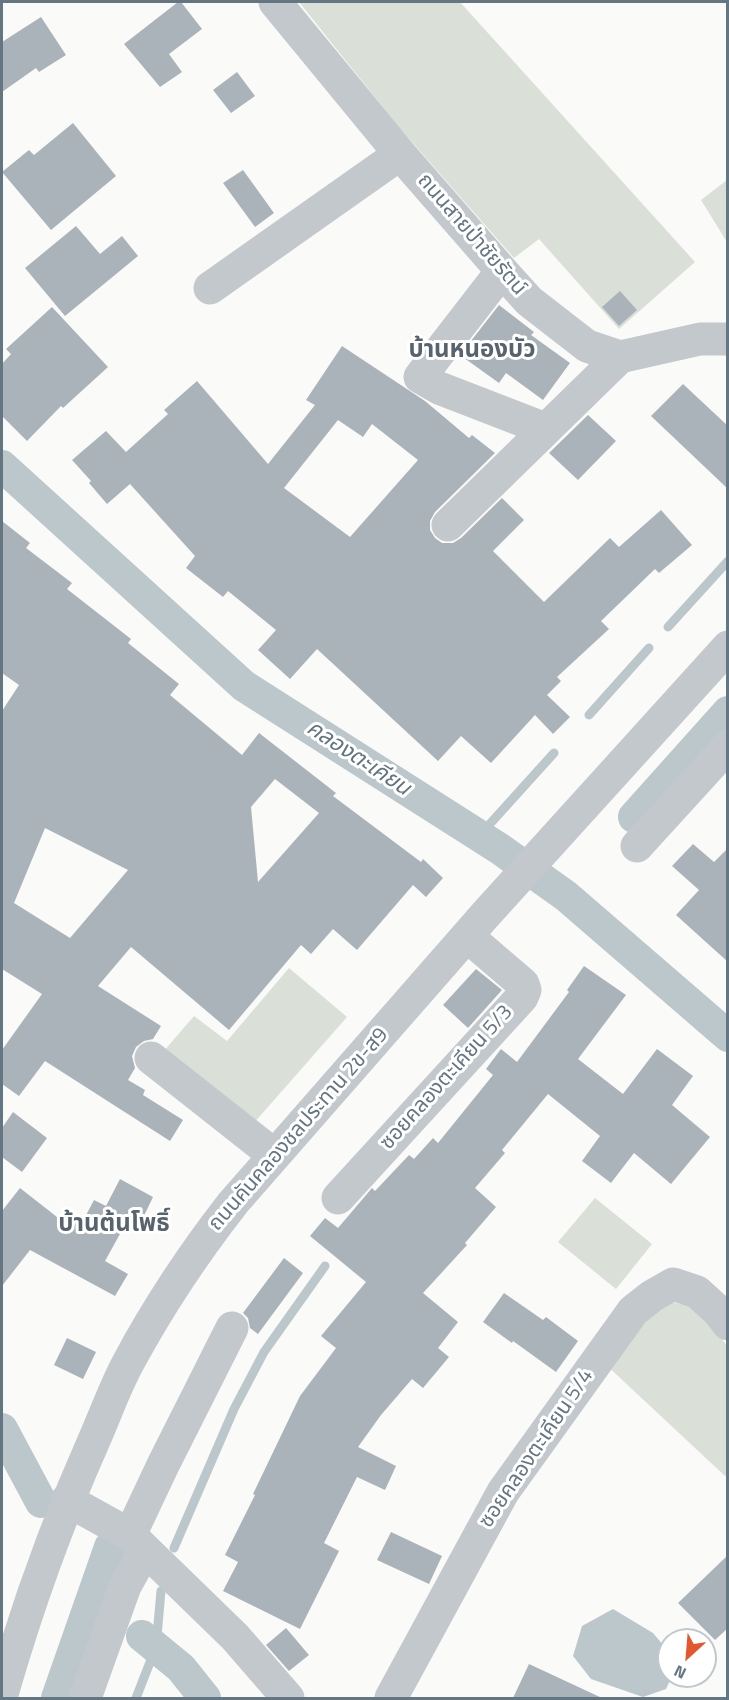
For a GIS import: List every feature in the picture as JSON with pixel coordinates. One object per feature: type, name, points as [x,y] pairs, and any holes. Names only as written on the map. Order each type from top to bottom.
[{"type":"street","name":"ถนนสายป่าชัยรัตน์","points":[[275,2],[400,154],[529,301],[587,346],[620,357]]},
{"type":"street","points":[[210,288],[400,154]]},
{"type":"street","points":[[502,271],[420,377],[439,388],[546,429]]},
{"type":"street","points":[[448,525],[620,357],[700,339],[728,339]]},
{"type":"street","name":"ถนนคันคลองชลประทาน 2ข-ส9","points":[[2,1694],[8,1645],[67,1500],[127,1364],[166,1297],[232,1203],[477,925],[728,647]]},
{"type":"street","points":[[637,846],[728,746]]},
{"type":"street","name":"ซอยคลองตะเคียน 5/3","points":[[338,1198],[522,997],[525,990],[523,984],[477,925]]},
{"type":"street","points":[[152,1058],[274,1155]]},
{"type":"street","name":"ซอยคลองตะเคียน 5/4","points":[[391,1698],[503,1491],[633,1311],[652,1296],[673,1284],[697,1292],[718,1311],[728,1324]]},
{"type":"street","points":[[85,1698],[125,1586],[163,1465],[232,1328]]},
{"type":"street","points":[[67,1500],[138,1543],[235,1637],[288,1698]]},
{"type":"shaded area","points":[[299,2],[460,2],[695,262],[619,329],[539,239],[514,258],[397,125]]},
{"type":"shaded area","points":[[727,180],[727,242],[701,200]]},
{"type":"shaded area","points":[[289,968],[347,1017],[253,1124],[163,1052],[194,1016],[227,1041]]},
{"type":"shaded area","points":[[595,1198],[652,1244],[616,1289],[558,1242]]},
{"type":"shaded area","points":[[670,1302],[693,1306],[707,1317],[727,1346],[727,1474],[725,1476],[603,1362],[650,1310]]},
{"type":"shaded area","points":[[613,1609],[653,1633],[657,1638],[657,1688],[666,1689],[643,1697],[591,1679],[573,1656],[582,1626]]},
{"type":"building","points":[[181,2],[202,29],[169,54],[182,72],[160,87],[124,44]]},
{"type":"building","points":[[41,17],[66,55],[39,72],[36,68],[2,92],[2,42]]},
{"type":"building","points":[[237,72],[255,96],[231,113],[213,90]]},
{"type":"building","points":[[73,123],[116,176],[51,230],[2,172],[29,150],[34,155]]},
{"type":"building","points":[[243,170],[274,213],[255,227],[223,183]]},
{"type":"building","points":[[76,226],[100,254],[122,236],[138,256],[65,316],[25,268]]},
{"type":"building","points":[[620,291],[637,310],[619,326],[602,307]]},
{"type":"building","points":[[499,305],[534,332],[531,335],[570,363],[543,400],[506,373],[499,383],[460,355]]},
{"type":"building","points":[[52,307],[108,367],[63,408],[61,406],[27,441],[2,416],[2,364],[11,354],[6,349]]},
{"type":"building","points":[[342,346],[425,401],[469,438],[472,435],[495,453],[435,512],[430,521],[430,530],[442,543],[453,543],[502,498],[524,520],[493,551],[544,602],[610,538],[619,547],[661,510],[692,545],[659,573],[655,569],[601,621],[609,629],[557,677],[561,681],[547,695],[570,717],[553,734],[535,715],[491,763],[461,736],[438,761],[317,649],[290,679],[258,650],[276,630],[228,591],[223,597],[186,568],[195,556],[130,484],[107,504],[72,460],[106,431],[126,452],[168,414],[164,410],[197,381],[268,464],[315,405],[306,400]],"holes":[[[338,420],[363,437],[372,424],[418,460],[350,537],[284,488]]]},
{"type":"building","points":[[683,384],[728,426],[728,489],[651,416]]},
{"type":"building","points":[[588,415],[616,441],[578,480],[549,453]]},
{"type":"building","points":[[2,521],[30,543],[26,548],[72,583],[67,589],[131,639],[128,643],[179,684],[170,695],[242,755],[259,733],[336,793],[333,796],[421,862],[423,859],[443,878],[426,897],[413,885],[357,950],[333,929],[311,954],[301,945],[229,1030],[131,947],[98,986],[161,1026],[153,1039],[144,1041],[136,1047],[132,1056],[135,1068],[128,1080],[145,1090],[143,1095],[183,1120],[170,1141],[45,1061],[19,1096],[2,1084],[2,1050],[42,994],[2,969],[2,711],[19,685],[2,673]],"holes":[[[275,779],[319,813],[258,882],[251,807]],[[45,828],[128,870],[70,938],[14,903]]]},
{"type":"building","points":[[693,844],[714,862],[728,848],[728,962],[676,915],[699,890],[672,866]]},
{"type":"building","points":[[584,966],[626,995],[578,1059],[623,1094],[657,1049],[693,1076],[672,1105],[710,1137],[671,1184],[634,1153],[611,1183],[582,1161],[600,1136],[548,1094],[502,1150],[505,1153],[475,1188],[496,1207],[465,1243],[467,1245],[423,1293],[458,1322],[438,1348],[449,1357],[423,1388],[412,1379],[381,1415],[358,1447],[396,1466],[385,1490],[357,1477],[324,1543],[339,1551],[300,1629],[223,1591],[238,1562],[225,1555],[255,1495],[253,1494],[300,1396],[336,1348],[321,1336],[366,1282],[310,1236],[325,1218],[338,1228],[372,1188],[375,1191],[409,1155],[414,1159],[433,1138],[438,1143],[493,1075],[486,1069],[501,1049],[517,1062],[569,992],[567,990]]},
{"type":"building","points":[[476,969],[502,990],[468,1028],[443,1005]]},
{"type":"building","points":[[13,1112],[47,1138],[22,1172],[2,1157],[2,1128]]},
{"type":"building","points":[[120,1179],[153,1197],[142,1220],[131,1214],[105,1261],[128,1274],[115,1296],[30,1250],[2,1286],[2,1211],[20,1188],[71,1228],[77,1216],[84,1219],[94,1200],[106,1206]]},
{"type":"building","points":[[284,1258],[303,1273],[258,1334],[250,1328],[248,1318],[243,1313]]},
{"type":"building","points":[[504,1293],[543,1320],[546,1317],[578,1341],[556,1372],[483,1322]]},
{"type":"building","points":[[67,1338],[96,1352],[83,1379],[54,1365]]},
{"type":"building","points":[[391,1532],[442,1556],[429,1584],[377,1560]]},
{"type":"building","points":[[728,1555],[728,1628],[717,1638],[717,1628],[703,1628],[678,1603]]},
{"type":"building","points":[[286,1628],[309,1655],[289,1671],[266,1645]]},
{"type":"building","points":[[529,1664],[602,1698],[513,1698]]},
{"type":"waterway","name":"คลองตะเคียน","points":[[2,466],[244,686],[500,849],[566,896],[728,1036]]},
{"type":"waterway","points":[[668,627],[728,561]]},
{"type":"waterway","points":[[589,715],[649,648]]},
{"type":"waterway","points":[[634,817],[728,712]]},
{"type":"waterway","points":[[479,836],[554,753]]},
{"type":"waterway","points":[[174,1548],[234,1409],[264,1352],[325,1266]]},
{"type":"waterway","points":[[2,1429],[41,1502]]},
{"type":"waterway","points":[[57,1698],[110,1547]]},
{"type":"waterway","points":[[136,1698],[156,1647],[161,1591]]},
{"type":"waterway","points":[[142,1636],[181,1668],[205,1698]]},
{"type":"district","name":"บ้านหนองบัว","points":[[472,351]]},
{"type":"district","name":"บ้านต้นโพธิ์","points":[[114,1225]]}]
